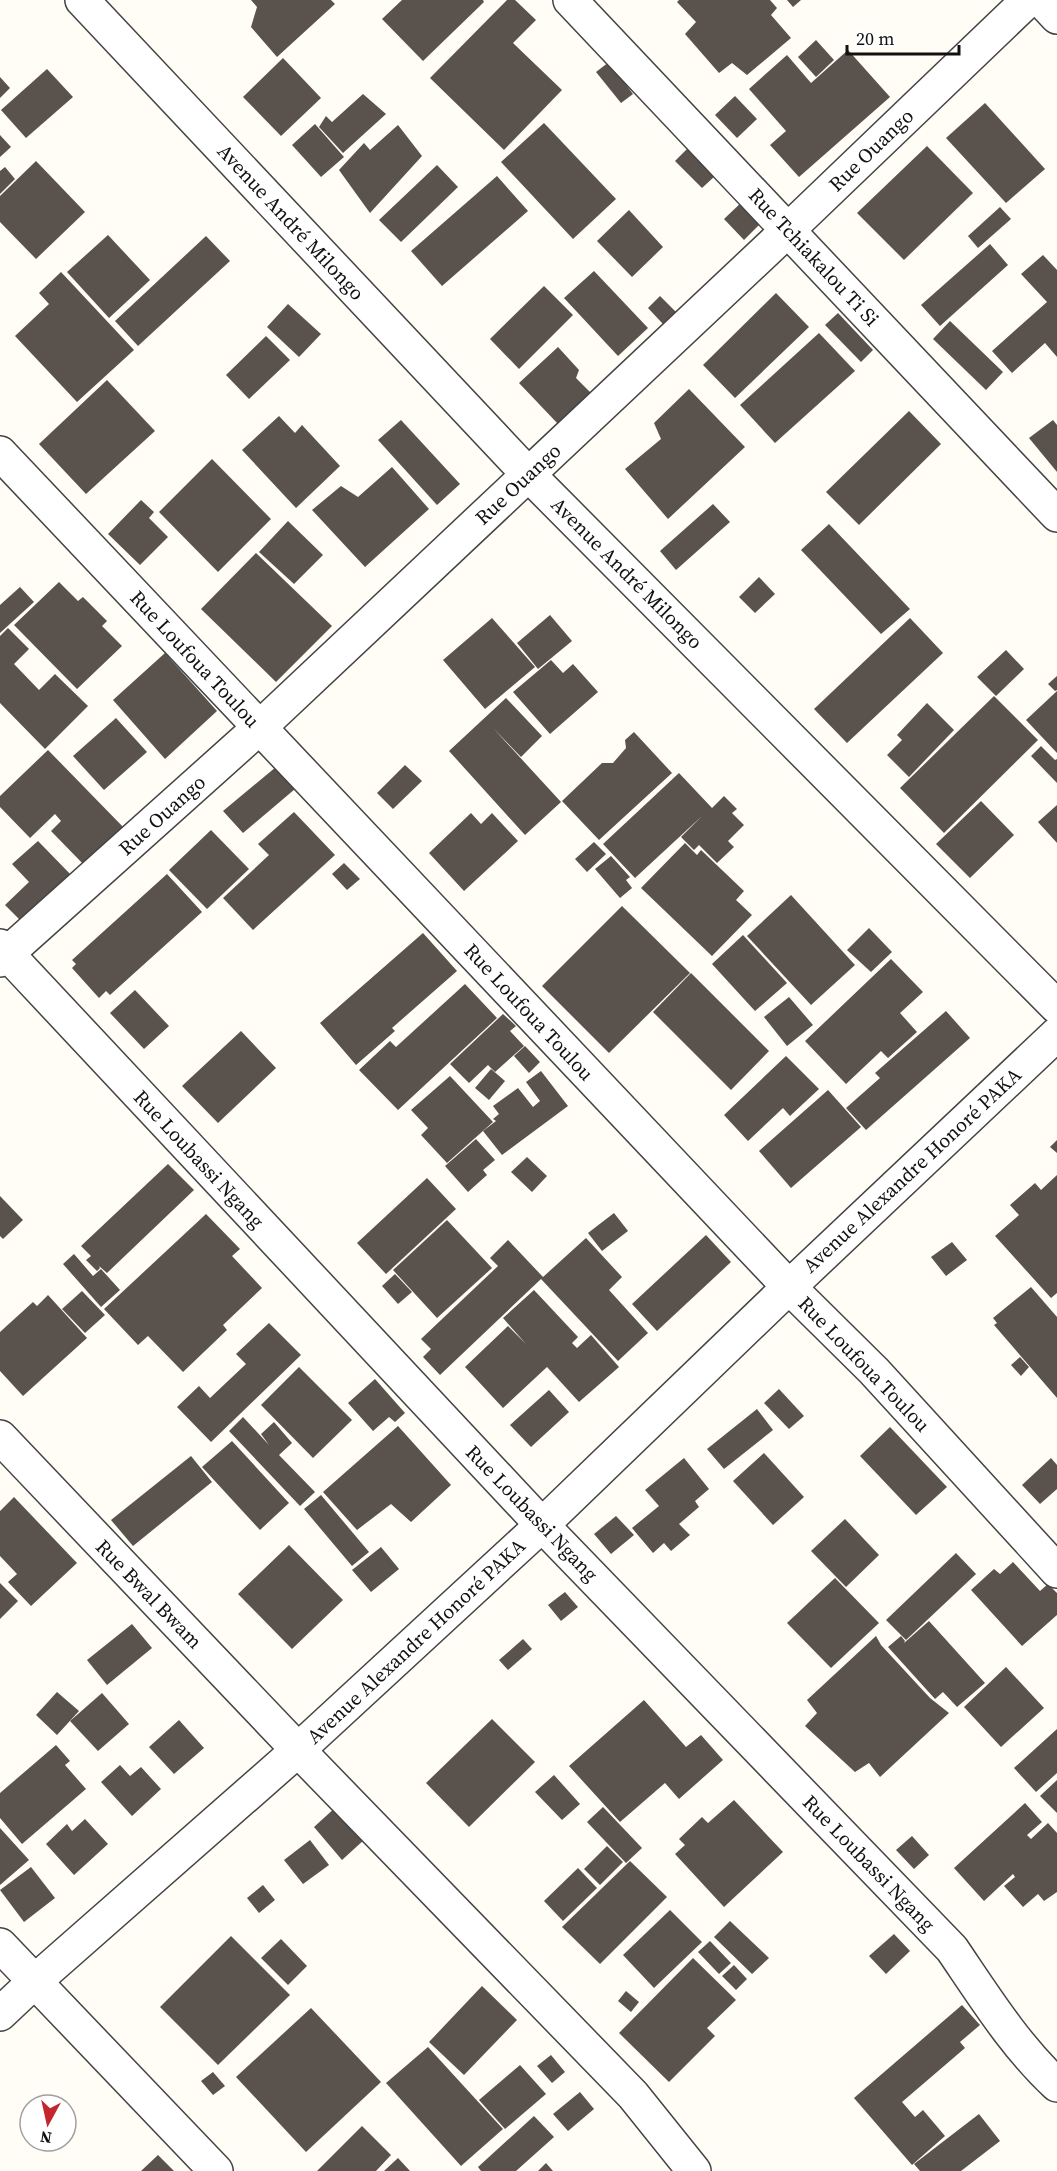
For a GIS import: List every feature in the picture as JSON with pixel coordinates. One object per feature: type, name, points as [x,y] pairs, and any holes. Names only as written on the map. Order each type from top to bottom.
[{"type":"street","name":"Avenue André Milongo","points":[[82,0],[528,474],[1057,1007]]},
{"type":"street","name":"Rue Tchiakalou Ti Si","points":[[570,0],[1057,515]]},
{"type":"street","name":"Rue Ouango","points":[[2,953],[260,727],[788,230],[1028,0]]},
{"type":"street","points":[[1041,0],[1057,17]]},
{"type":"street","name":"Rue Loufoua Toulou","points":[[0,453],[789,1287],[874,1371],[1057,1571]]},
{"type":"street","name":"Rue Loubassi Ngang","points":[[2,953],[542,1525],[952,1949],[998,2018],[1057,2085]]},
{"type":"street","name":"Avenue Alexandre Honoré PAKA","points":[[0,2014],[298,1750],[542,1525],[789,1287],[1057,1034]]},
{"type":"street","name":"Rue Bwal Bwam","points":[[0,1437],[298,1750],[633,2095],[694,2171]]},
{"type":"street","points":[[0,1945],[216,2171]]},
{"type":"building","points":[[251,0],[331,0],[335,4],[277,57],[251,27],[257,7]]},
{"type":"building","points":[[402,0],[483,0],[484,2],[423,61],[382,19]]},
{"type":"building","points":[[507,0],[515,0],[536,20],[513,43],[562,90],[504,150],[430,78]]},
{"type":"building","points":[[679,0],[770,0],[777,8],[771,15],[791,38],[747,75],[732,63],[719,73],[685,34],[696,22],[677,2]]},
{"type":"building","points":[[787,0],[801,0],[793,7]]},
{"type":"building","points":[[816,40],[834,60],[816,77],[798,57]]},
{"type":"building","points":[[848,50],[890,97],[799,177],[770,145],[786,131],[749,89],[787,55],[811,83]]},
{"type":"building","points":[[283,58],[321,98],[281,136],[243,97]]},
{"type":"building","points":[[609,62],[633,94],[621,103],[596,72]]},
{"type":"building","points":[[47,69],[73,97],[26,138],[1,110]]},
{"type":"building","points":[[0,77],[10,88],[0,98]]},
{"type":"building","points":[[363,94],[386,114],[343,153],[319,127],[326,116],[332,122]]},
{"type":"building","points":[[735,96],[757,119],[737,138],[715,115]]},
{"type":"building","points":[[985,103],[1045,169],[1006,203],[946,138]]},
{"type":"building","points":[[544,123],[616,199],[573,239],[501,162]]},
{"type":"building","points":[[315,124],[344,157],[321,177],[292,145]]},
{"type":"building","points":[[398,125],[422,156],[370,213],[339,170],[364,143],[370,150]]},
{"type":"building","points":[[0,135],[11,147],[0,157]]},
{"type":"building","points":[[927,146],[973,193],[904,260],[857,213]]},
{"type":"building","points":[[688,148],[715,176],[702,188],[675,161]]},
{"type":"building","points":[[36,161],[85,212],[36,259],[0,222],[0,196]]},
{"type":"building","points":[[437,165],[458,187],[401,242],[379,220]]},
{"type":"building","points":[[5,167],[15,179],[0,194],[0,171]]},
{"type":"building","points":[[497,176],[528,211],[442,286],[411,251]]},
{"type":"building","points":[[745,199],[765,219],[744,240],[724,219]]},
{"type":"building","points":[[1000,207],[1011,219],[978,248],[968,236]]},
{"type":"building","points":[[629,210],[663,247],[632,277],[597,241]]},
{"type":"building","points":[[108,235],[150,280],[109,318],[67,272]]},
{"type":"building","points":[[206,236],[230,261],[138,346],[115,321]]},
{"type":"building","points":[[990,244],[1008,265],[940,326],[921,305]]},
{"type":"building","points":[[1043,255],[1057,270],[1057,357],[1045,343],[1012,373],[992,351],[1047,302],[1021,274]]},
{"type":"building","points":[[594,271],[648,328],[618,356],[564,298]]},
{"type":"building","points":[[61,272],[134,350],[77,402],[15,336],[49,304],[39,293]]},
{"type":"building","points":[[544,286],[573,315],[519,369],[490,339]]},
{"type":"building","points":[[776,293],[809,327],[735,398],[703,365]]},
{"type":"building","points":[[660,296],[676,312],[663,324],[648,308]]},
{"type":"building","points":[[288,304],[321,334],[299,357],[267,327]]},
{"type":"building","points":[[838,313],[873,350],[861,362],[825,325]]},
{"type":"building","points":[[950,321],[1003,372],[986,390],[933,339]]},
{"type":"building","points":[[819,333],[855,371],[775,443],[740,405]]},
{"type":"building","points":[[266,336],[290,360],[249,399],[226,375]]},
{"type":"building","points":[[558,347],[579,370],[576,378],[591,393],[559,425],[519,383]]},
{"type":"building","points":[[107,380],[155,431],[86,494],[39,444]]},
{"type":"building","points":[[689,389],[745,447],[668,519],[625,469],[661,439],[654,423]]},
{"type":"building","points":[[909,411],[941,444],[859,525],[826,492]]},
{"type":"building","points":[[279,416],[295,433],[302,425],[340,466],[296,508],[242,450]]},
{"type":"building","points":[[401,420],[460,484],[437,505],[378,440]]},
{"type":"building","points":[[1053,420],[1057,425],[1057,472],[1029,438]]},
{"type":"building","points":[[212,459],[271,519],[218,572],[159,512]]},
{"type":"building","points":[[392,467],[429,509],[365,567],[312,510],[341,486],[358,497]]},
{"type":"building","points":[[141,500],[154,512],[149,518],[168,537],[140,565],[108,534]]},
{"type":"building","points":[[713,504],[730,522],[676,570],[660,551]]},
{"type":"building","points":[[288,521],[323,555],[294,584],[259,552]]},
{"type":"building","points":[[829,524],[910,609],[881,634],[801,550]]},
{"type":"building","points":[[256,553],[332,626],[276,682],[201,609]]},
{"type":"building","points":[[759,577],[775,594],[755,613],[739,597]]},
{"type":"building","points":[[59,582],[78,601],[83,597],[107,621],[102,626],[122,646],[77,689],[14,625]]},
{"type":"building","points":[[20,587],[34,602],[0,633],[0,605]]},
{"type":"building","points":[[550,615],[572,641],[538,669],[517,643]]},
{"type":"building","points":[[492,618],[535,667],[485,709],[443,660]]},
{"type":"building","points":[[910,618],[943,653],[847,743],[814,709]]},
{"type":"building","points":[[8,628],[29,649],[14,664],[39,690],[55,674],[88,706],[45,749],[0,703],[0,636]]},
{"type":"building","points":[[1006,650],[1024,669],[996,696],[977,677]]},
{"type":"building","points":[[165,653],[217,711],[165,759],[113,700]]},
{"type":"building","points":[[551,660],[563,673],[573,664],[598,692],[550,734],[513,692]]},
{"type":"building","points":[[1057,676],[1057,690],[1055,691],[1048,684]]},
{"type":"building","points":[[1057,691],[1057,753],[1026,720]]},
{"type":"building","points":[[994,696],[1038,740],[944,833],[900,788]]},
{"type":"building","points":[[506,698],[542,736],[521,757],[493,728],[561,802],[525,835],[449,751]]},
{"type":"building","points":[[927,703],[954,730],[909,777],[887,755],[902,740],[897,735]]},
{"type":"building","points":[[116,718],[147,752],[104,790],[73,756]]},
{"type":"building","points":[[634,732],[672,773],[599,840],[562,801],[602,763],[613,763],[626,748],[625,740]]},
{"type":"building","points":[[1041,746],[1055,760],[1057,759],[1057,783],[1031,756]]},
{"type":"building","points":[[48,750],[126,830],[87,868],[51,831],[61,821],[55,814],[30,838],[0,807],[0,796]]},
{"type":"building","points":[[405,765],[422,781],[393,809],[377,793]]},
{"type":"building","points":[[276,767],[295,789],[243,833],[223,811]]},
{"type":"building","points":[[679,773],[712,808],[724,796],[737,809],[732,813],[744,825],[728,841],[734,847],[717,863],[699,845],[694,850],[681,837],[702,816],[635,878],[603,844]]},
{"type":"building","points":[[981,801],[1014,835],[970,878],[936,844]]},
{"type":"building","points":[[1057,805],[1057,843],[1038,822]]},
{"type":"building","points":[[294,812],[335,855],[253,930],[223,898],[269,855],[258,844]]},
{"type":"building","points":[[471,813],[481,824],[492,813],[518,841],[464,891],[429,853]]},
{"type":"building","points":[[211,830],[249,869],[207,909],[169,870]]},
{"type":"building","points":[[38,841],[73,877],[23,923],[5,905],[29,882],[12,864]]},
{"type":"building","points":[[594,842],[606,854],[587,872],[575,859]]},
{"type":"building","points":[[685,843],[697,855],[701,850],[744,891],[736,900],[752,915],[712,956],[641,888]]},
{"type":"building","points":[[611,856],[630,877],[626,880],[632,888],[620,898],[595,869]]},
{"type":"building","points":[[344,863],[360,879],[347,890],[332,874]]},
{"type":"building","points":[[167,874],[202,912],[110,995],[106,991],[99,998],[72,968],[76,964],[72,960]]},
{"type":"building","points":[[791,895],[855,965],[811,1005],[747,936]]},
{"type":"building","points":[[622,906],[690,973],[609,1053],[542,986]]},
{"type":"building","points":[[869,928],[892,952],[871,972],[847,950]]},
{"type":"building","points":[[423,933],[457,971],[392,1028],[395,1031],[356,1065],[320,1023]]},
{"type":"building","points":[[743,935],[787,983],[755,1011],[712,964]]},
{"type":"building","points":[[891,959],[923,992],[900,1013],[917,1032],[888,1058],[881,1051],[846,1084],[805,1041]]},
{"type":"building","points":[[691,973],[769,1051],[731,1090],[653,1012]]},
{"type":"building","points":[[465,984],[497,1018],[398,1110],[359,1070],[390,1041],[396,1047]]},
{"type":"building","points":[[135,990],[169,1026],[144,1049],[110,1013]]},
{"type":"building","points":[[789,997],[813,1025],[787,1046],[764,1017]]},
{"type":"building","points":[[946,1011],[970,1038],[866,1130],[846,1108],[880,1078],[875,1073]]},
{"type":"building","points":[[503,1014],[516,1026],[510,1031],[524,1046],[495,1072],[488,1065],[469,1083],[450,1064]]},
{"type":"building","points":[[241,1031],[276,1068],[218,1123],[182,1086]]},
{"type":"building","points":[[525,1046],[540,1062],[529,1073],[514,1056]]},
{"type":"building","points":[[786,1056],[819,1089],[790,1116],[783,1108],[748,1141],[724,1115]]},
{"type":"building","points":[[491,1069],[505,1081],[489,1100],[475,1088]]},
{"type":"building","points":[[541,1071],[568,1106],[502,1155],[483,1131],[496,1121],[493,1119],[499,1114],[493,1106],[518,1088],[533,1107],[540,1101],[526,1082]]},
{"type":"building","points":[[450,1076],[493,1122],[447,1163],[421,1135],[428,1128],[411,1110]]},
{"type":"building","points":[[828,1090],[861,1127],[791,1188],[759,1151]]},
{"type":"building","points":[[476,1139],[495,1160],[483,1170],[487,1175],[468,1192],[445,1166]]},
{"type":"building","points":[[1057,1140],[1057,1153],[1050,1147]]},
{"type":"building","points":[[527,1157],[547,1176],[532,1192],[511,1172]]},
{"type":"building","points":[[168,1164],[194,1190],[107,1273],[99,1266],[97,1271],[86,1260],[91,1256],[81,1246]]},
{"type":"building","points":[[1057,1175],[1057,1293],[1051,1298],[995,1236],[1019,1215],[1010,1205],[1035,1183],[1041,1190]]},
{"type":"building","points":[[427,1178],[456,1209],[386,1274],[357,1243]]},
{"type":"building","points":[[0,1196],[23,1220],[3,1239],[0,1236]]},
{"type":"building","points":[[614,1213],[628,1231],[602,1251],[588,1233]]},
{"type":"building","points":[[206,1214],[240,1249],[232,1256],[262,1288],[223,1325],[227,1330],[183,1372],[148,1336],[138,1345],[104,1309]]},
{"type":"building","points":[[447,1220],[492,1268],[437,1318],[393,1270]]},
{"type":"building","points":[[706,1235],[731,1262],[657,1331],[632,1304]]},
{"type":"building","points":[[586,1238],[622,1277],[609,1290],[648,1333],[618,1361],[541,1279],[440,1375],[423,1357],[431,1349],[421,1339],[498,1266],[490,1258],[508,1240],[543,1277]]},
{"type":"building","points":[[952,1242],[967,1260],[946,1276],[931,1257]]},
{"type":"building","points":[[74,1254],[93,1276],[101,1269],[120,1290],[101,1307],[63,1264]]},
{"type":"building","points":[[395,1274],[412,1292],[398,1304],[382,1286]]},
{"type":"building","points":[[1031,1287],[1057,1317],[1057,1398],[994,1325],[997,1323],[993,1318]]},
{"type":"building","points":[[534,1290],[578,1337],[572,1343],[577,1348],[591,1335],[619,1367],[579,1402],[547,1367],[503,1408],[465,1367],[508,1326],[526,1344],[503,1318]]},
{"type":"building","points":[[82,1291],[105,1315],[85,1333],[62,1309]]},
{"type":"building","points":[[48,1295],[87,1338],[23,1396],[0,1371],[0,1332],[33,1302],[37,1306]]},
{"type":"building","points":[[269,1323],[301,1355],[211,1442],[177,1407],[199,1386],[210,1398],[246,1364],[236,1354]]},
{"type":"building","points":[[1020,1357],[1029,1367],[1021,1376],[1011,1365]]},
{"type":"building","points":[[299,1367],[352,1420],[313,1458],[261,1405]]},
{"type":"building","points":[[375,1379],[405,1413],[395,1422],[389,1417],[373,1431],[348,1403]]},
{"type":"building","points":[[779,1389],[804,1416],[789,1429],[764,1403]]},
{"type":"building","points":[[549,1390],[569,1412],[531,1447],[510,1425]]},
{"type":"building","points":[[757,1409],[773,1430],[724,1469],[707,1449]]},
{"type":"building","points":[[243,1417],[269,1445],[261,1434],[274,1422],[292,1443],[279,1455],[315,1492],[300,1506],[229,1431]]},
{"type":"building","points":[[398,1426],[451,1485],[411,1522],[391,1504],[357,1530],[323,1492]]},
{"type":"building","points":[[890,1427],[947,1487],[916,1515],[860,1456]]},
{"type":"building","points":[[232,1441],[289,1503],[260,1530],[202,1467]]},
{"type":"building","points":[[764,1453],[804,1497],[773,1525],[733,1481]]},
{"type":"building","points":[[191,1456],[212,1482],[133,1546],[111,1520]]},
{"type":"building","points":[[684,1458],[709,1489],[695,1501],[699,1507],[679,1524],[690,1535],[671,1551],[664,1543],[653,1553],[632,1528],[659,1506],[645,1490]]},
{"type":"building","points":[[1051,1458],[1057,1465],[1057,1489],[1040,1504],[1022,1485]]},
{"type":"building","points":[[321,1495],[369,1552],[352,1566],[304,1509]]},
{"type":"building","points":[[14,1497],[77,1563],[31,1606],[8,1582],[17,1574],[0,1556],[0,1511]]},
{"type":"building","points":[[616,1516],[634,1535],[611,1554],[594,1534]]},
{"type":"building","points":[[845,1519],[879,1555],[846,1587],[811,1551]]},
{"type":"building","points":[[289,1545],[343,1600],[292,1649],[238,1594]]},
{"type":"building","points":[[381,1547],[399,1569],[371,1592],[352,1570]]},
{"type":"building","points":[[956,1553],[976,1574],[906,1640],[886,1620]]},
{"type":"building","points":[[1013,1562],[1040,1591],[1048,1584],[1057,1593],[1057,1615],[1022,1646],[971,1590],[994,1569],[1000,1574]]},
{"type":"building","points":[[835,1578],[879,1623],[831,1668],[787,1623]]},
{"type":"building","points":[[0,1583],[18,1601],[0,1619]]},
{"type":"building","points":[[565,1592],[578,1607],[561,1621],[548,1605]]},
{"type":"building","points":[[929,1621],[985,1683],[957,1707],[943,1692],[935,1699],[888,1647],[901,1636],[904,1643]]},
{"type":"building","points":[[132,1624],[152,1648],[107,1685],[87,1660]]},
{"type":"building","points":[[876,1636],[881,1645],[930,1698],[949,1713],[880,1777],[869,1763],[855,1772],[805,1726],[817,1713],[807,1700]]},
{"type":"building","points":[[523,1639],[532,1649],[508,1670],[499,1660]]},
{"type":"building","points":[[1006,1667],[1044,1708],[1001,1747],[964,1707]]},
{"type":"building","points":[[57,1692],[79,1711],[57,1735],[36,1715]]},
{"type":"building","points":[[102,1693],[129,1724],[98,1751],[70,1721]]},
{"type":"building","points":[[644,1700],[686,1747],[701,1735],[723,1760],[679,1799],[665,1783],[620,1822],[569,1766]]},
{"type":"building","points":[[492,1719],[535,1762],[469,1827],[426,1783]]},
{"type":"building","points":[[179,1720],[204,1748],[174,1774],[149,1747]]},
{"type":"building","points":[[1057,1729],[1057,1773],[1036,1792],[1014,1768]]},
{"type":"building","points":[[56,1745],[70,1761],[65,1765],[86,1789],[22,1844],[0,1818],[0,1793]]},
{"type":"building","points":[[120,1765],[130,1776],[141,1767],[161,1789],[132,1816],[101,1782]]},
{"type":"building","points":[[554,1775],[580,1804],[562,1820],[535,1792]]},
{"type":"building","points":[[1057,1780],[1057,1813],[1040,1796]]},
{"type":"building","points":[[734,1800],[783,1852],[724,1907],[675,1854],[685,1845],[679,1839],[702,1817],[708,1823]]},
{"type":"building","points":[[1025,1803],[1042,1822],[1027,1835],[1031,1839],[1048,1823],[1057,1833],[1057,1892],[1044,1901],[1038,1894],[1023,1907],[1004,1886],[1015,1877],[1013,1874],[984,1901],[954,1868]]},
{"type":"building","points":[[337,1806],[365,1839],[342,1860],[314,1827]]},
{"type":"building","points":[[603,1807],[642,1848],[626,1863],[587,1822]]},
{"type":"building","points":[[85,1819],[108,1844],[74,1875],[46,1844],[67,1824],[72,1831]]},
{"type":"building","points":[[0,1828],[29,1860],[0,1885]]},
{"type":"building","points":[[912,1836],[929,1855],[914,1869],[896,1850]]},
{"type":"building","points":[[310,1840],[329,1865],[303,1884],[284,1860]]},
{"type":"building","points":[[607,1846],[623,1862],[600,1885],[584,1869]]},
{"type":"building","points":[[630,1861],[667,1897],[600,1964],[562,1927]]},
{"type":"building","points":[[31,1867],[55,1898],[24,1922],[0,1890]]},
{"type":"building","points":[[578,1868],[597,1888],[563,1921],[544,1901]]},
{"type":"building","points":[[263,1885],[275,1900],[259,1913],[247,1898]]},
{"type":"building","points":[[670,1910],[702,1942],[654,1988],[623,1955]]},
{"type":"building","points":[[730,1921],[769,1958],[752,1974],[714,1937]]},
{"type":"building","points":[[894,1934],[910,1951],[886,1974],[869,1956]]},
{"type":"building","points":[[231,1936],[290,1995],[218,2065],[160,2007]]},
{"type":"building","points":[[281,1939],[307,1966],[288,1985],[261,1958]]},
{"type":"building","points":[[710,1941],[731,1963],[719,1974],[698,1952]]},
{"type":"building","points":[[693,1958],[736,2000],[707,2028],[715,2036],[669,2082],[619,2033]]},
{"type":"building","points":[[734,1965],[747,1979],[736,1990],[722,1976]]},
{"type":"building","points":[[482,1986],[517,2020],[464,2075],[429,2042]]},
{"type":"building","points":[[626,1991],[639,2002],[631,2012],[618,2001]]},
{"type":"building","points":[[962,2005],[980,2025],[960,2042],[965,2048],[902,2102],[915,2117],[923,2110],[945,2136],[912,2165],[854,2098]]},
{"type":"building","points":[[311,2008],[381,2082],[306,2152],[236,2077]]},
{"type":"building","points":[[428,2047],[503,2129],[461,2166],[386,2083]]},
{"type":"building","points":[[551,2055],[565,2072],[552,2083],[537,2066]]},
{"type":"building","points":[[520,2065],[546,2094],[505,2129],[479,2100]]},
{"type":"building","points":[[213,2072],[225,2086],[213,2095],[201,2081]]},
{"type":"building","points":[[580,2092],[594,2109],[568,2131],[553,2114]]},
{"type":"building","points":[[979,2114],[1000,2141],[961,2171],[920,2171],[914,2164]]},
{"type":"building","points":[[534,2116],[554,2137],[516,2171],[481,2171],[478,2167]]},
{"type":"building","points":[[362,2126],[391,2155],[376,2171],[317,2171]]},
{"type":"building","points":[[158,2155],[174,2171],[141,2171]]},
{"type":"building","points":[[398,2158],[410,2171],[384,2171]]},
{"type":"building","points":[[546,2163],[553,2171],[538,2171]]}]
